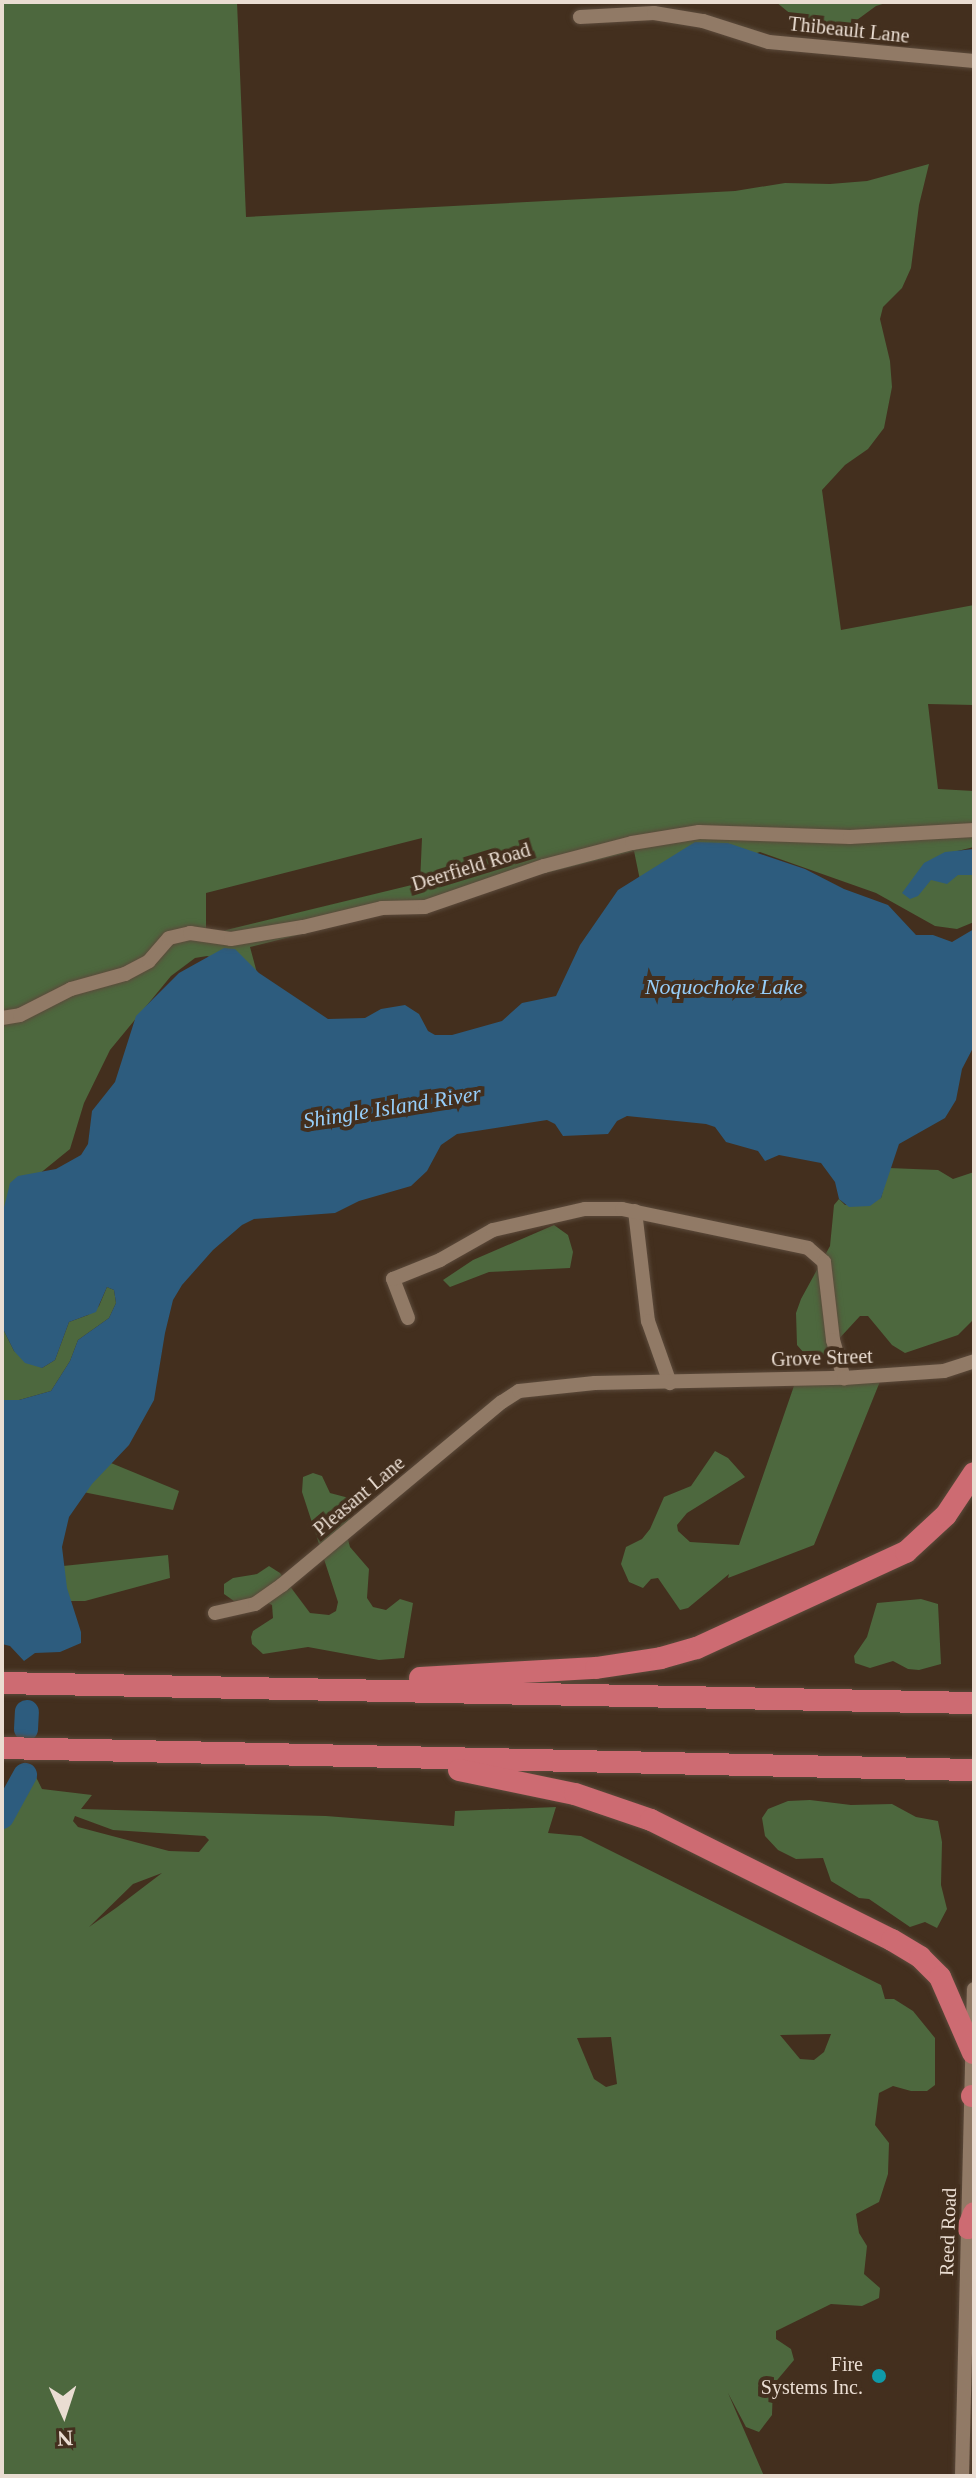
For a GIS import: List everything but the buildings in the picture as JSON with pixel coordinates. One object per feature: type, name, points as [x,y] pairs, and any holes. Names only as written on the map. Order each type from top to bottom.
[{"type":"highway","points":[[301,1690],[418,1678],[596,1668],[661,1658],[697,1648],[906,1552],[946,1515],[974,1473]]},
{"type":"highway","points":[[2,1683],[970,1702]]},
{"type":"highway","points":[[2,1748],[974,1770]]},
{"type":"highway","points":[[395,1758],[550,1788],[627,1812],[694,1839],[826,1906],[899,1944],[931,1967],[947,1989],[973,2053]]},
{"type":"street","name":"Thibeault Lane","points":[[580,17],[654,13],[703,21],[769,42],[974,61]]},
{"type":"street","name":"Deerfield Road","points":[[2,1018],[20,1015],[71,989],[125,974],[149,961],[169,938],[190,933],[231,939],[303,927],[382,908],[425,907],[544,866],[632,843],[699,832],[850,837],[974,830]]},
{"type":"street","points":[[408,1318],[393,1279],[440,1260],[493,1230],[585,1209],[635,1211],[808,1248],[824,1262],[833,1340],[844,1378]]},
{"type":"street","points":[[635,1211],[648,1321],[670,1383]]},
{"type":"street","name":"Grove Street","points":[[519,1391],[557,1385],[844,1378],[944,1371],[974,1361]]},
{"type":"street","name":"Pleasant Lane","points":[[215,1613],[255,1604],[282,1585],[519,1391]]},
{"type":"street","name":"Reed Road","points":[[962,2476],[971,2220],[974,1989]]},
{"type":"green space","points":[[2,2],[237,2],[246,217],[735,191],[785,183],[830,184],[867,181],[929,164],[919,205],[911,268],[902,288],[883,307],[880,319],[890,361],[892,387],[884,428],[868,449],[845,465],[822,490],[841,630],[974,605],[974,705],[928,704],[938,789],[974,791],[974,847],[949,853],[974,863],[974,922],[957,929],[935,926],[876,893],[760,852],[642,890],[634,851],[250,947],[257,973],[207,956],[195,958],[171,976],[110,1050],[84,1103],[70,1149],[33,1179],[2,1214]],"holes":[[[422,838],[420,883],[206,935],[206,893]]]},
{"type":"green space","points":[[776,2],[889,2],[876,6],[846,28],[839,29],[798,20]]},
{"type":"green space","points":[[889,1168],[938,1170],[953,1179],[974,1172],[974,1319],[958,1335],[905,1353],[892,1345],[868,1316],[860,1316],[824,1355],[810,1360],[797,1345],[796,1313],[830,1246],[834,1205],[839,1199],[845,1205],[881,1198]]},
{"type":"green space","points":[[554,1225],[568,1235],[573,1252],[570,1268],[489,1272],[450,1287],[443,1280],[473,1260]]},
{"type":"green space","points":[[107,1287],[114,1290],[116,1303],[109,1318],[78,1340],[70,1361],[51,1391],[19,1400],[2,1400],[2,1327],[14,1351],[42,1368],[55,1360],[69,1322],[88,1315],[99,1306]]},
{"type":"green space","points":[[883,1374],[814,1545],[728,1578],[729,1574],[688,1608],[680,1610],[658,1578],[651,1579],[643,1588],[629,1582],[621,1564],[626,1547],[642,1539],[650,1529],[664,1497],[691,1486],[715,1451],[728,1458],[745,1477],[687,1513],[677,1525],[678,1531],[690,1542],[739,1545],[796,1380]]},
{"type":"green space","points":[[111,1463],[179,1491],[173,1510],[78,1491]]},
{"type":"green space","points":[[313,1473],[322,1476],[330,1493],[349,1498],[352,1503],[347,1536],[350,1547],[369,1569],[367,1598],[373,1607],[386,1610],[400,1599],[413,1603],[404,1658],[379,1660],[308,1647],[263,1654],[252,1644],[251,1637],[253,1631],[273,1618],[272,1605],[261,1599],[234,1601],[224,1594],[224,1584],[233,1578],[257,1574],[269,1566],[280,1573],[310,1613],[329,1615],[336,1611],[338,1602],[302,1492],[303,1477]]},
{"type":"green space","points":[[168,1555],[170,1578],[85,1601],[71,1601],[44,1568]]},
{"type":"green space","points":[[921,1599],[938,1604],[941,1664],[919,1670],[908,1669],[893,1661],[870,1668],[855,1663],[854,1656],[867,1637],[877,1603]]},
{"type":"green space","points":[[28,1774],[36,1777],[42,1789],[92,1795],[81,1809],[326,1816],[454,1826],[455,1811],[556,1807],[548,1833],[581,1836],[881,1985],[885,1999],[894,1999],[913,2011],[935,2038],[935,2085],[927,2091],[893,2086],[879,2093],[875,2125],[889,2143],[888,2174],[879,2202],[856,2214],[859,2233],[867,2246],[864,2274],[880,2288],[879,2298],[862,2306],[831,2304],[776,2331],[776,2339],[791,2349],[794,2360],[773,2385],[772,2415],[759,2432],[746,2427],[728,2393],[764,2476],[2,2476],[2,1813],[18,1780]],"holes":[[[75,1816],[113,1830],[205,1836],[209,1840],[199,1852],[169,1851],[78,1827],[73,1821]],[[162,1873],[89,1927],[133,1884]],[[831,2034],[824,2052],[814,2060],[800,2059],[780,2035]],[[611,2037],[617,2084],[606,2087],[594,2079],[577,2038]]]},
{"type":"green space","points":[[788,1801],[851,1805],[892,1804],[916,1817],[938,1821],[942,1842],[941,1885],[947,1909],[937,1928],[925,1922],[910,1927],[869,1899],[859,1898],[831,1881],[823,1858],[796,1859],[778,1850],[765,1836],[762,1818],[768,1809]]},
{"type":"water","name":"Noquochoke Lake","points":[[695,842],[728,843],[805,869],[844,889],[888,905],[916,935],[933,935],[952,942],[974,929],[974,1046],[962,1069],[956,1100],[945,1118],[899,1144],[881,1198],[870,1206],[849,1207],[839,1199],[835,1182],[821,1163],[779,1155],[765,1161],[758,1151],[726,1142],[715,1127],[706,1124],[627,1116],[617,1121],[608,1134],[563,1136],[555,1124],[547,1120],[457,1134],[441,1145],[427,1171],[411,1186],[359,1201],[335,1213],[254,1219],[242,1225],[213,1250],[173,1300],[154,1400],[129,1445],[92,1484],[69,1517],[62,1547],[67,1588],[81,1632],[81,1643],[60,1652],[35,1653],[24,1661],[10,1646],[2,1644],[2,1400],[19,1400],[51,1391],[70,1361],[78,1340],[109,1318],[116,1303],[114,1290],[107,1287],[96,1312],[69,1322],[55,1360],[42,1368],[25,1363],[14,1351],[2,1327],[2,1216],[10,1183],[18,1176],[56,1169],[81,1155],[88,1144],[92,1111],[115,1082],[136,1016],[179,973],[224,948],[235,949],[259,973],[328,1019],[365,1018],[381,1009],[405,1005],[419,1014],[428,1031],[435,1035],[452,1035],[502,1021],[522,1003],[556,996],[580,945],[618,890]]},
{"type":"water","points":[[974,849],[974,875],[958,875],[947,884],[931,880],[918,896],[910,899],[902,893],[924,863],[945,852]]},
{"type":"waterway","name":"Shingle Island River","points":[[26,1729],[27,1712]]},
{"type":"waterway","name":"Shingle Island River","points":[[2,1817],[25,1775]]},
{"type":"place","name":"Fire Systems Inc.","points":[[879,2376]]}]
